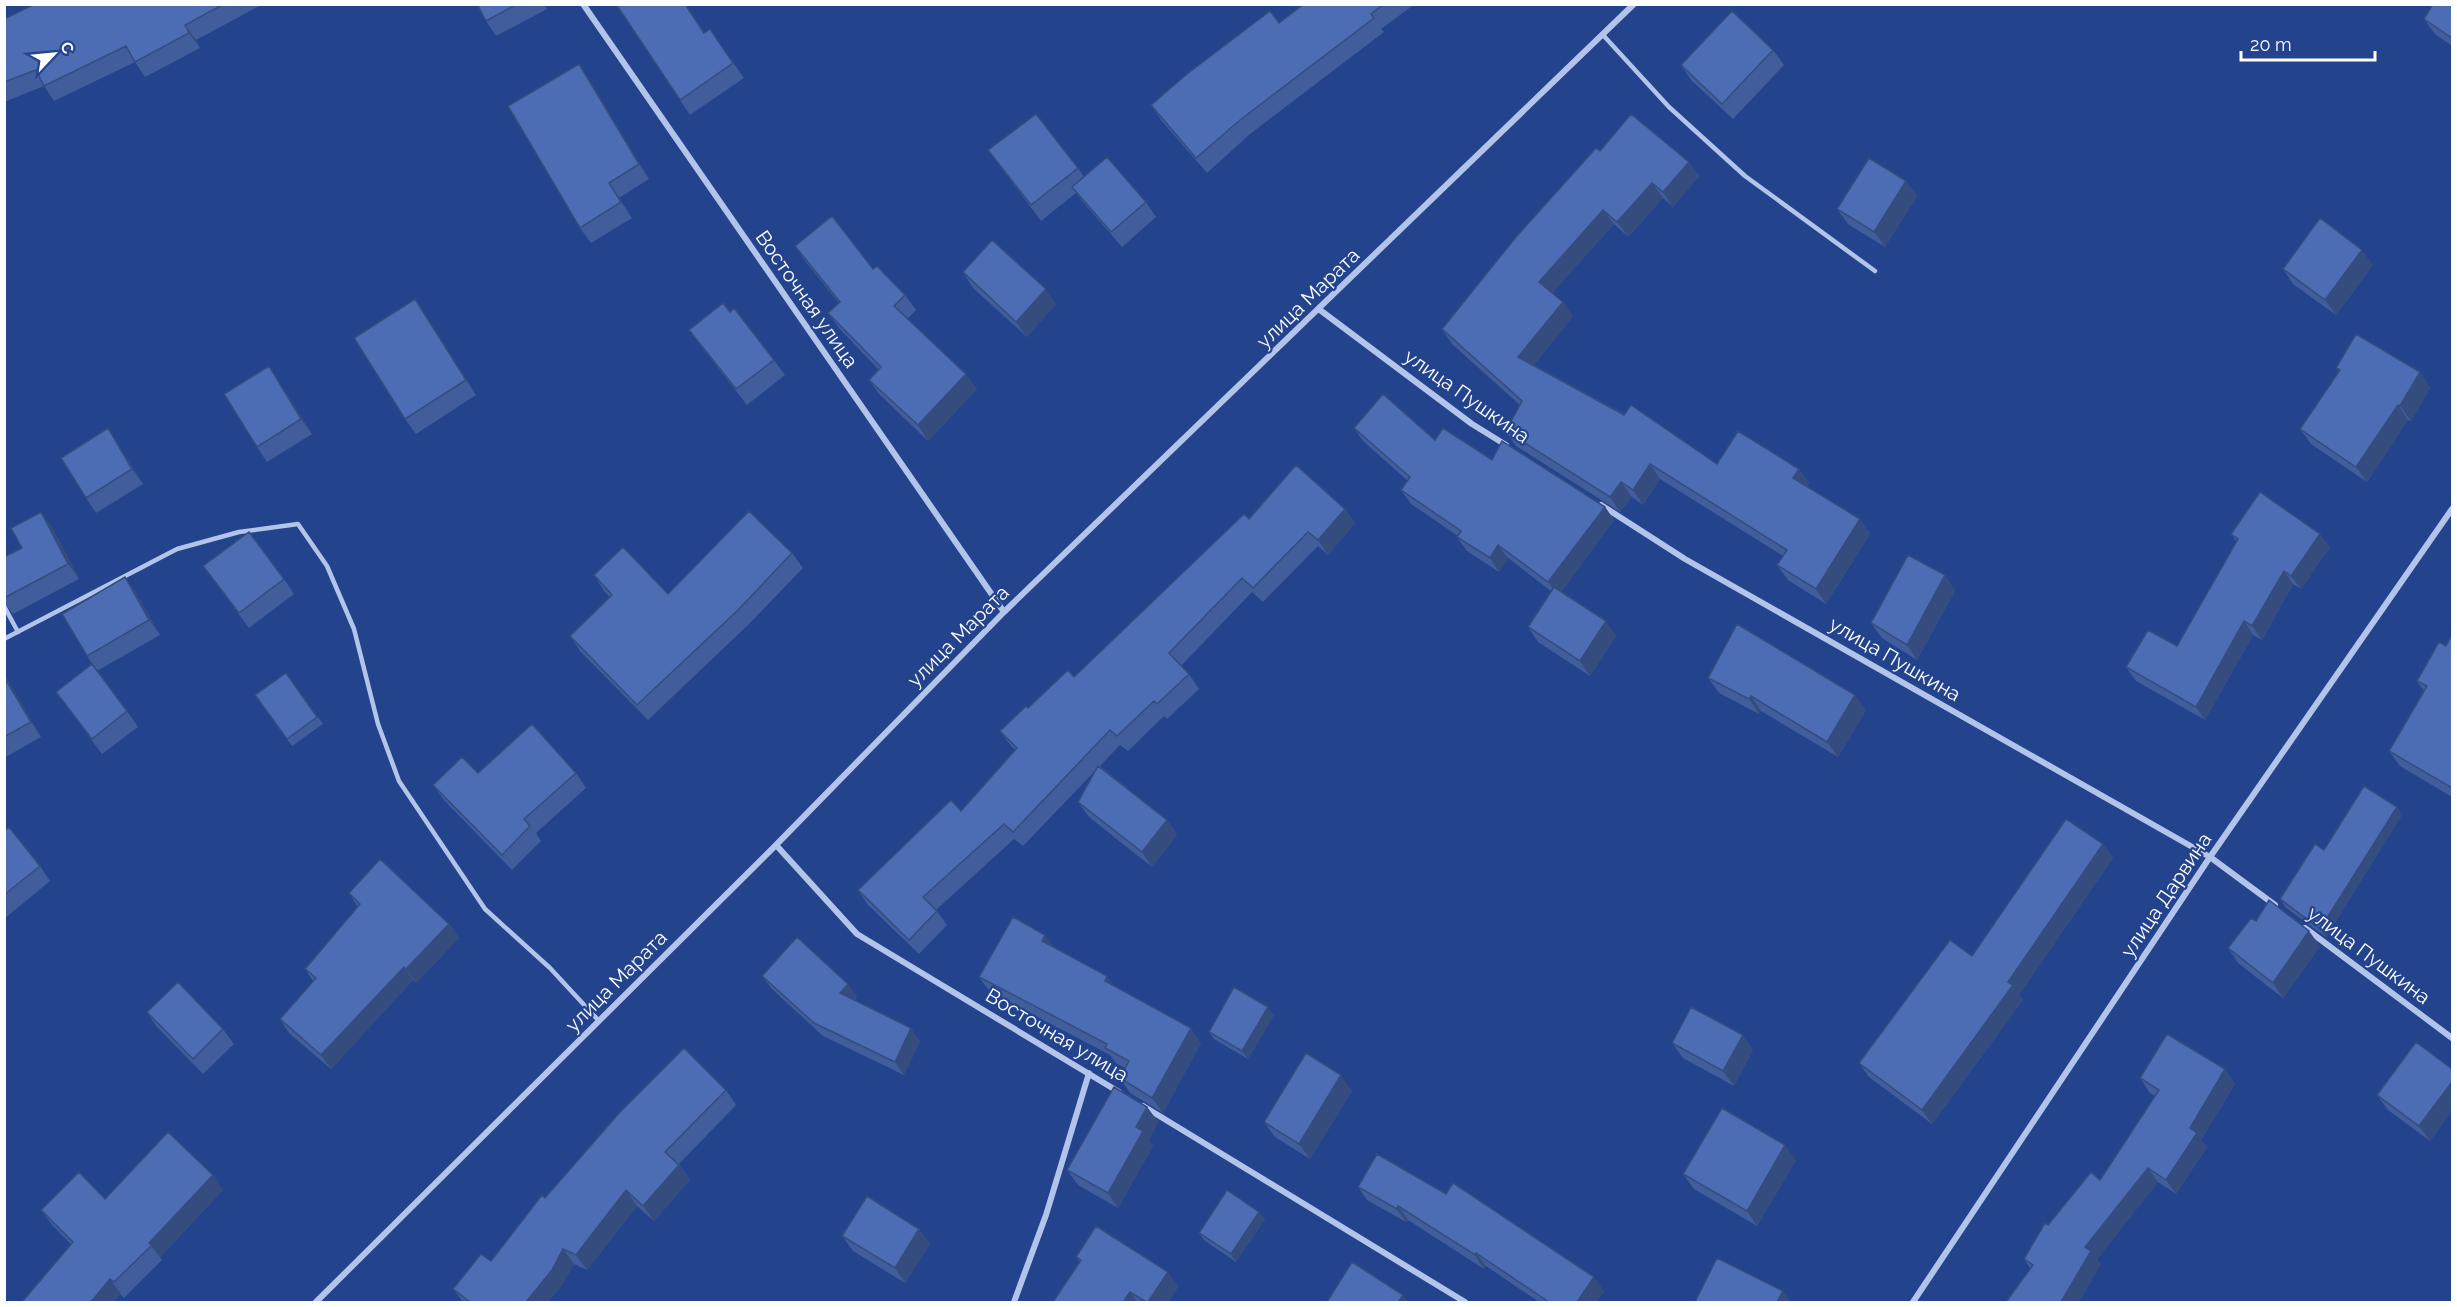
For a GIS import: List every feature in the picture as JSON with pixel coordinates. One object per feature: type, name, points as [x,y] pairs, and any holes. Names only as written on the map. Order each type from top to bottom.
[{"type":"street","name":"Восточная улица","points":[[583,4],[1004,612]]},
{"type":"street","name":"улица Марата","points":[[316,1302],[776,845],[1004,612],[1320,310],[1634,4]]},
{"type":"street","name":"улица Пушкина","points":[[1320,310],[1472,424],[1513,450]]},
{"type":"street","name":"улица Пушкина","points":[[1594,501],[1685,559],[2210,857],[2286,914]]},
{"type":"street","name":"улица Дарвина","points":[[1913,1302],[2210,857],[2452,509]]},
{"type":"street","name":"Восточная улица","points":[[776,845],[857,934],[1129,1098]]},
{"type":"street","name":"улица Пушкина","points":[[2296,921],[2452,1038]]},
{"type":"street","points":[[1014,1302],[1046,1215],[1089,1073]]},
{"type":"street","name":"Восточная улица","points":[[1140,1104],[1464,1302]]},
{"type":"lane","points":[[1603,35],[1669,107],[1745,176],[1875,271]]},
{"type":"lane","points":[[4,639],[177,549],[239,532],[298,524],[327,566],[354,629],[378,724],[399,781],[485,909],[550,968],[599,1021]]},
{"type":"lane","points":[[4,606],[18,632]]},
{"type":"building","points":[[35,4],[224,4],[185,25],[189,33],[135,62],[126,46],[44,86],[36,70],[4,82],[4,19]]},
{"type":"building","points":[[477,4],[517,4],[486,21]]},
{"type":"building","points":[[616,4],[685,4],[704,33],[710,29],[733,63],[680,100]]},
{"type":"building","points":[[1304,4],[1384,4],[1371,14],[1374,18],[1240,120],[1196,158],[1151,105],[1187,74],[1270,11],[1279,23]]},
{"type":"building","points":[[2433,4],[2452,4],[2452,38],[2424,19]]},
{"type":"building","points":[[1732,11],[1773,50],[1722,104],[1681,65]]},
{"type":"building","points":[[579,64],[639,164],[609,183],[621,202],[580,228],[508,106]]},
{"type":"building","points":[[1036,114],[1078,168],[1031,205],[988,150]]},
{"type":"building","points":[[1631,114],[1689,162],[1663,192],[1652,183],[1617,222],[1603,210],[1539,282],[1563,302],[1518,357],[1624,415],[1631,405],[1717,464],[1738,431],[1799,469],[1793,478],[1860,519],[1816,589],[1777,565],[1787,550],[1650,464],[1633,490],[1621,482],[1610,497],[1506,431],[1522,401],[1442,329],[1516,237],[1596,148],[1600,151]]},
{"type":"building","points":[[1107,157],[1146,202],[1111,232],[1072,187]]},
{"type":"building","points":[[1869,158],[1906,181],[1874,232],[1837,209]]},
{"type":"building","points":[[832,216],[873,269],[877,266],[905,295],[894,306],[966,374],[918,425],[869,380],[881,367],[828,313],[840,302],[795,246]]},
{"type":"building","points":[[2320,218],[2362,250],[2325,300],[2283,269]]},
{"type":"building","points":[[992,240],[1046,289],[1016,322],[963,272]]},
{"type":"building","points":[[415,299],[466,380],[405,419],[354,338]]},
{"type":"building","points":[[723,303],[730,312],[734,308],[774,360],[736,389],[689,330]]},
{"type":"building","points":[[2356,334],[2420,372],[2400,406],[2398,405],[2356,467],[2300,429],[2340,370],[2336,368]]},
{"type":"building","points":[[269,366],[301,419],[257,447],[224,394]]},
{"type":"building","points":[[1383,394],[1435,440],[1443,428],[1492,460],[1502,441],[1605,507],[1548,582],[1498,545],[1490,558],[1457,537],[1461,531],[1401,490],[1410,477],[1354,428]]},
{"type":"building","points":[[108,428],[132,469],[86,498],[61,458]]},
{"type":"building","points":[[1296,465],[1345,509],[1318,540],[1308,532],[1253,588],[1242,578],[1169,653],[1189,674],[1157,704],[1154,701],[1117,736],[1110,730],[1013,832],[1004,824],[923,897],[937,911],[909,940],[858,890],[951,800],[961,811],[1017,748],[1000,731],[1068,670],[1074,677],[1244,514],[1249,519]]},
{"type":"building","points":[[2260,492],[2320,534],[2291,576],[2284,571],[2252,626],[2244,621],[2196,707],[2126,667],[2148,630],[2177,646],[2238,539],[2231,534]]},
{"type":"building","points":[[749,511],[792,553],[738,610],[637,705],[570,636],[612,595],[594,575],[623,547],[668,594]]},
{"type":"building","points":[[41,512],[68,564],[4,598],[4,557],[22,548],[11,528]]},
{"type":"building","points":[[249,532],[284,579],[239,613],[203,566]]},
{"type":"building","points":[[1908,555],[1945,575],[1907,645],[1871,623]]},
{"type":"building","points":[[125,577],[149,620],[87,656],[62,614]]},
{"type":"building","points":[[1554,587],[1606,621],[1580,661],[1528,627]]},
{"type":"building","points":[[1737,624],[1855,695],[1827,742],[1751,696],[1749,699],[1708,678]]},
{"type":"building","points":[[2452,635],[2452,788],[2389,751],[2427,686],[2417,681],[2439,642],[2446,646]]},
{"type":"building","points":[[92,664],[127,711],[92,739],[56,692]]},
{"type":"building","points":[[286,673],[317,717],[287,739],[255,695]]},
{"type":"building","points":[[4,677],[31,722],[4,737]]},
{"type":"building","points":[[532,724],[576,773],[524,819],[530,826],[502,855],[433,785],[462,757],[478,773]]},
{"type":"building","points":[[1098,766],[1167,820],[1142,852],[1078,802]]},
{"type":"building","points":[[2364,786],[2397,807],[2320,929],[2280,899],[2315,844],[2324,850]]},
{"type":"building","points":[[2066,819],[2103,844],[2008,982],[2013,985],[1922,1110],[1859,1063],[1950,940],[1972,956]]},
{"type":"building","points":[[9,827],[40,866],[4,895],[4,831]]},
{"type":"building","points":[[380,859],[449,924],[406,969],[404,967],[321,1055],[280,1019],[316,978],[305,969],[360,904],[349,893]]},
{"type":"building","points":[[2269,900],[2309,931],[2273,983],[2228,948],[2251,918],[2256,921]]},
{"type":"building","points":[[1013,917],[1045,935],[1042,941],[1107,976],[1105,981],[1191,1028],[1152,1098],[1120,1078],[1129,1061],[1105,1048],[1107,1044],[979,977]]},
{"type":"building","points":[[797,937],[848,984],[840,993],[911,1028],[895,1062],[814,1023],[762,976]]},
{"type":"building","points":[[178,982],[223,1029],[193,1059],[147,1012]]},
{"type":"building","points":[[1234,987],[1268,1007],[1242,1051],[1209,1032]]},
{"type":"building","points":[[1691,1007],[1743,1035],[1723,1071],[1672,1043]]},
{"type":"building","points":[[2167,1034],[2225,1069],[2190,1128],[2197,1133],[2166,1180],[2148,1168],[2085,1247],[2091,1251],[2061,1302],[2006,1302],[2033,1265],[2024,1259],[2045,1223],[2048,1225],[2091,1172],[2100,1180],[2159,1090],[2140,1078]]},
{"type":"building","points":[[2416,1042],[2452,1069],[2452,1082],[2419,1126],[2377,1095]]},
{"type":"building","points":[[684,1048],[726,1090],[665,1152],[679,1165],[643,1206],[626,1190],[576,1255],[563,1249],[552,1270],[526,1302],[470,1302],[453,1289],[481,1254],[491,1261],[542,1195],[545,1198],[620,1112]]},
{"type":"building","points":[[1306,1053],[1341,1075],[1299,1144],[1264,1122]]},
{"type":"building","points":[[1114,1087],[1147,1107],[1136,1127],[1143,1131],[1108,1193],[1067,1170]]},
{"type":"building","points":[[1722,1108],[1785,1145],[1747,1211],[1683,1174]]},
{"type":"building","points":[[168,1132],[213,1175],[149,1243],[152,1245],[114,1282],[110,1279],[91,1302],[22,1302],[73,1242],[41,1210],[79,1172],[105,1199]]},
{"type":"building","points":[[1377,1154],[1446,1194],[1453,1183],[1594,1277],[1577,1302],[1549,1302],[1476,1253],[1475,1255],[1398,1206],[1397,1209],[1358,1187]]},
{"type":"building","points":[[1227,1190],[1259,1212],[1231,1254],[1199,1233]]},
{"type":"building","points":[[867,1196],[919,1229],[895,1268],[842,1236]]},
{"type":"building","points":[[1096,1226],[1168,1272],[1148,1302],[1130,1292],[1123,1302],[1053,1302],[1081,1260],[1076,1257]]},
{"type":"building","points":[[1717,1258],[1783,1291],[1777,1302],[1695,1302]]},
{"type":"building","points":[[1352,1262],[1403,1295],[1398,1302],[1327,1302]]}]
